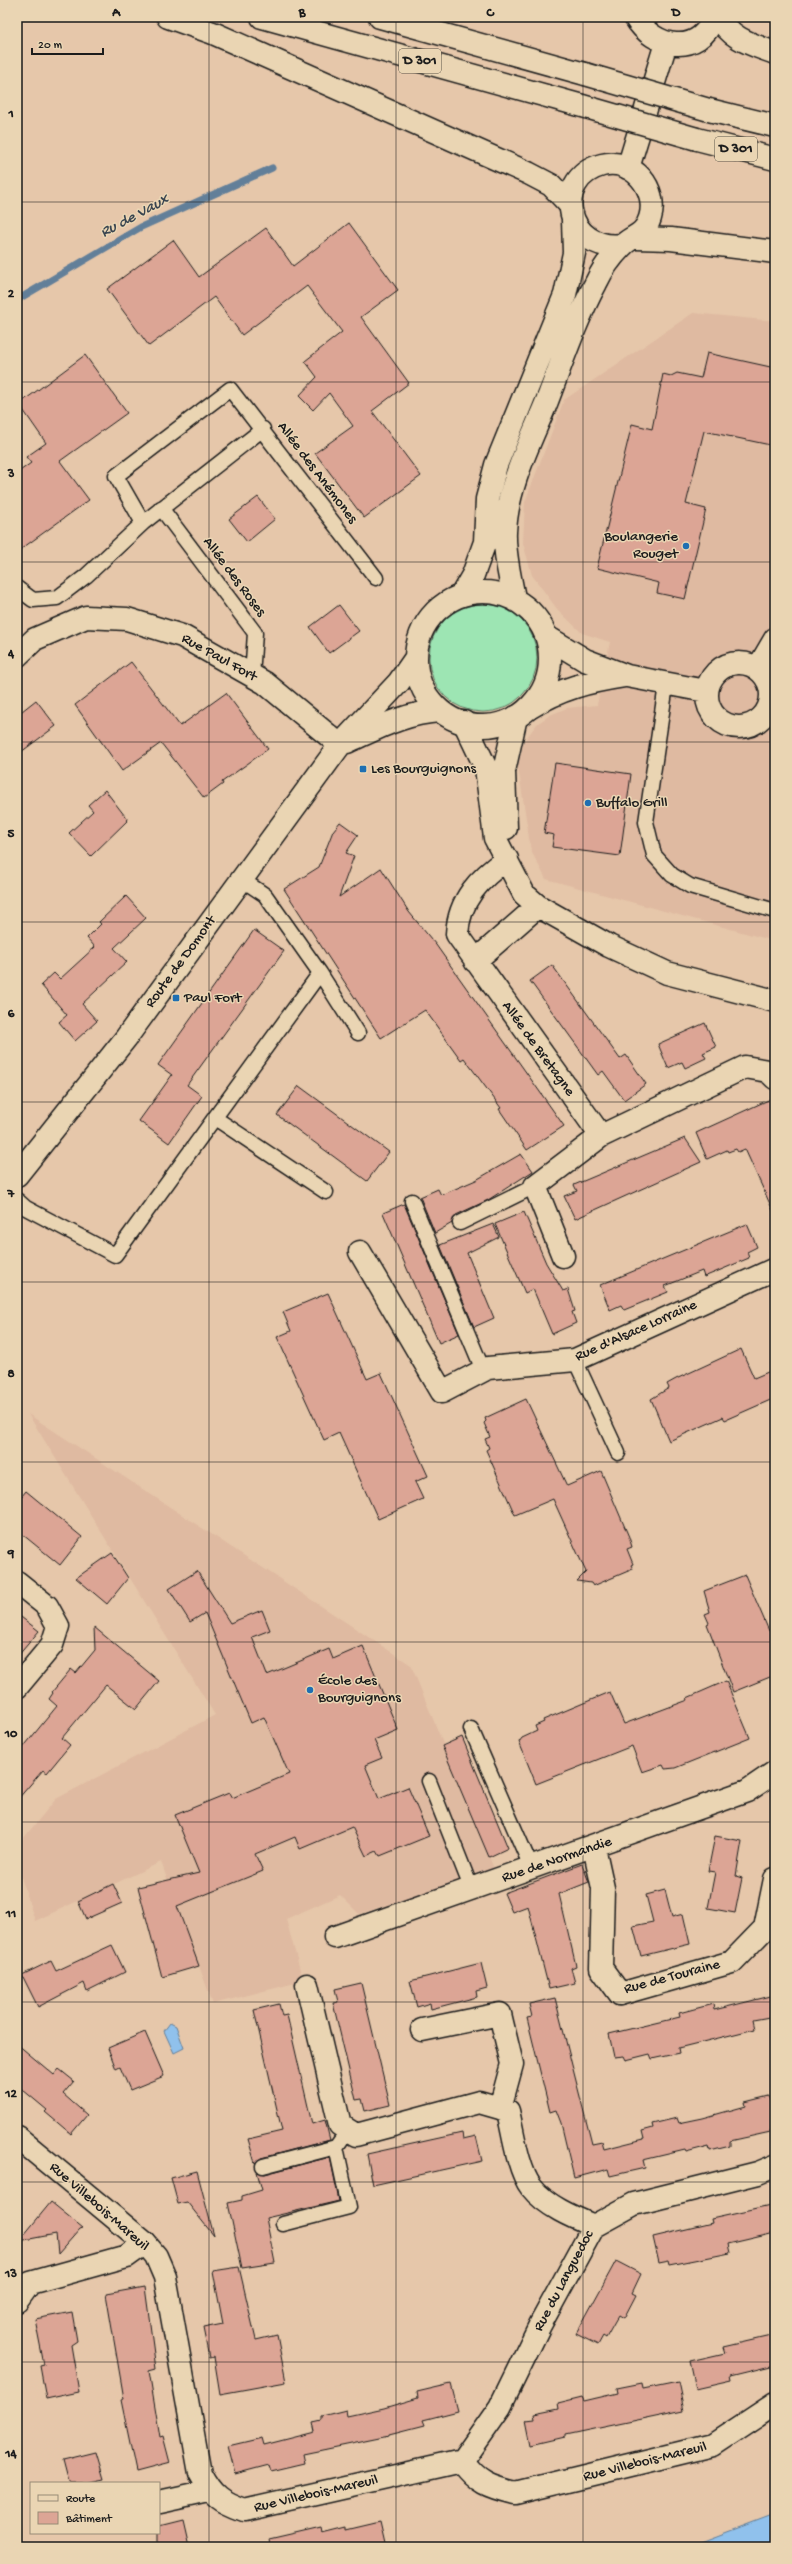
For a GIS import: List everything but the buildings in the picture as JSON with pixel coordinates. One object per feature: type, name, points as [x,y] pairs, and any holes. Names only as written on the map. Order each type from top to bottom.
[{"type":"main road","points":[[168,17],[213,33],[528,173],[551,185],[571,212],[578,231],[587,239],[610,246],[629,241],[671,239],[775,252]]},
{"type":"main road","name":"D 301","points":[[262,17],[697,139],[775,158]]},
{"type":"main road","name":"D 301","points":[[380,17],[709,110],[775,126]]},
{"type":"main road","points":[[635,17],[642,29],[652,38],[666,43],[679,44],[692,41],[703,33],[714,17]]},
{"type":"main road","points":[[720,17],[724,26],[738,38],[775,53]]},
{"type":"main road","points":[[628,168],[666,43]]},
{"type":"main road","points":[[462,594],[479,561],[485,542],[487,499],[496,465],[566,295],[574,253],[571,212],[574,187],[582,177],[592,169],[610,165],[628,168],[646,184],[651,195],[650,219],[629,241],[596,282],[513,484],[505,532],[506,554],[514,598]]},
{"type":"main road","points":[[507,859],[504,771],[523,713],[543,692],[550,670],[551,653],[547,637],[544,629],[525,605],[514,598],[485,591],[462,594],[435,610],[419,636],[415,659],[418,680],[430,701],[440,711],[475,727],[503,724],[523,713],[548,697],[583,683],[626,676]]},
{"type":"main road","name":"Rue Paul Fort","points":[[17,656],[35,639],[86,616],[127,619],[182,636],[265,683],[340,745]]},
{"type":"main road","points":[[547,637],[585,660],[626,676],[666,685],[706,691]]},
{"type":"main road","points":[[758,668],[775,639]]},
{"type":"main road","name":"Route de Domont","points":[[17,1175],[126,1038],[340,745],[399,682],[415,659]]},
{"type":"main road","points":[[732,663],[748,663],[758,668],[769,682],[771,702],[761,719],[751,725],[733,727],[722,723],[714,715],[707,703],[706,691],[713,675],[721,667],[732,663]]},
{"type":"main road","name":"Route de Domont","points":[[340,745],[399,718],[417,713],[440,711]]},
{"type":"main road","points":[[464,722],[486,768],[495,838],[524,894],[538,906],[609,946],[668,973],[775,1001]]},
{"type":"main road","name":"Allée de Bretagne","points":[[507,859],[485,874],[458,916],[457,934],[475,962],[600,1136]]},
{"type":"main road","points":[[475,962],[538,906]]},
{"type":"main road","points":[[563,1256],[535,1186],[600,1136],[745,1067],[768,1071],[775,1078]]},
{"type":"main road","name":"Rue d'Alsace Lorraine","points":[[360,1252],[442,1392],[488,1368],[575,1360],[775,1269]]},
{"type":"main road","points":[[17,1582],[47,1606],[58,1626],[52,1644],[17,1687]]},
{"type":"main road","name":"Rue de Normandie","points":[[335,1937],[532,1869],[747,1791],[775,1772]]},
{"type":"main road","name":"Rue de Touraine","points":[[594,1847],[603,1888],[601,1968],[620,1994],[732,1962],[765,1928],[775,1879]]},
{"type":"main road","points":[[307,1985],[342,2139],[479,2102],[500,2108],[508,2111],[523,2170],[531,2187],[570,2216],[594,2226]]},
{"type":"main road","points":[[422,2030],[500,2014],[512,2064],[500,2108]]},
{"type":"main road","name":"Rue Villebois-Mareuil","points":[[17,2137],[145,2243],[156,2256],[165,2277],[200,2473],[209,2491],[225,2503],[244,2510],[462,2461],[473,2476],[492,2488],[515,2493],[713,2445],[775,2404]]},
{"type":"main road","name":"Rue du Languedoc","points":[[462,2461],[500,2407],[540,2325],[594,2226],[634,2204],[758,2173],[775,2166]]},
{"type":"main road","points":[[17,2302],[30,2283],[127,2256],[145,2243]]},
{"type":"main road","points":[[160,2502],[209,2491]]},
{"type":"lane","name":"Allée des Anémones","points":[[142,523],[116,476],[230,389],[263,428],[376,578]]},
{"type":"lane","points":[[17,588],[33,600],[57,598],[86,576],[142,523],[263,428]]},
{"type":"lane","name":"Allée des Roses","points":[[161,508],[255,633],[252,676]]},
{"type":"lane","points":[[666,685],[646,822],[654,855],[672,875],[690,886],[775,911]]},
{"type":"lane","points":[[241,879],[265,895],[320,973],[358,1033]]},
{"type":"lane","points":[[17,1200],[26,1208],[115,1255],[320,973]]},
{"type":"lane","points":[[215,1118],[326,1192]]},
{"type":"lane","points":[[460,1222],[535,1186]]},
{"type":"lane","points":[[412,1202],[483,1370]]},
{"type":"lane","points":[[575,1360],[618,1453]]},
{"type":"lane","points":[[471,1729],[532,1869]]},
{"type":"lane","points":[[429,1781],[472,1890]]},
{"type":"lane","points":[[263,2166],[342,2139],[349,2207],[283,2224]]},
{"type":"shaded area","points":[[693,313],[775,321],[775,941],[546,879],[531,851],[518,766],[524,741],[537,724],[550,715],[567,708],[597,705],[610,642],[582,633],[557,609],[532,575],[523,543],[525,502],[564,400]]},
{"type":"shaded area","name":"École des Bourguignons","points":[[28,1414],[411,1665],[495,1871],[359,1914],[340,1895],[286,1919],[303,1981],[213,2004],[161,1862],[35,1921],[17,1864],[17,1846],[56,1799],[215,1715]]},
{"type":"green space","points":[[483,604],[504,608],[521,620],[533,637],[537,658],[533,679],[521,696],[504,708],[483,712],[462,708],[445,696],[433,679],[429,658],[433,637],[445,620],[462,608]]},
{"type":"water","points":[[170,2023],[176,2026],[184,2048],[174,2053],[164,2031]]},
{"type":"water","points":[[775,2513],[775,2547],[685,2547]]},
{"type":"waterway","name":"Ru de Vaux","points":[[17,300],[141,227],[272,168]]},
{"type":"place","name":"Boulangerie Rouget","points":[[686,546]]},
{"type":"place","name":"Les Bourguignons","points":[[363,769]]},
{"type":"place","name":"Buffalo Grill","points":[[588,803]]},
{"type":"place","name":"Paul Fort","points":[[176,998]]},
{"type":"place","name":"École des Bourguignons","points":[[310,1690]]}]
